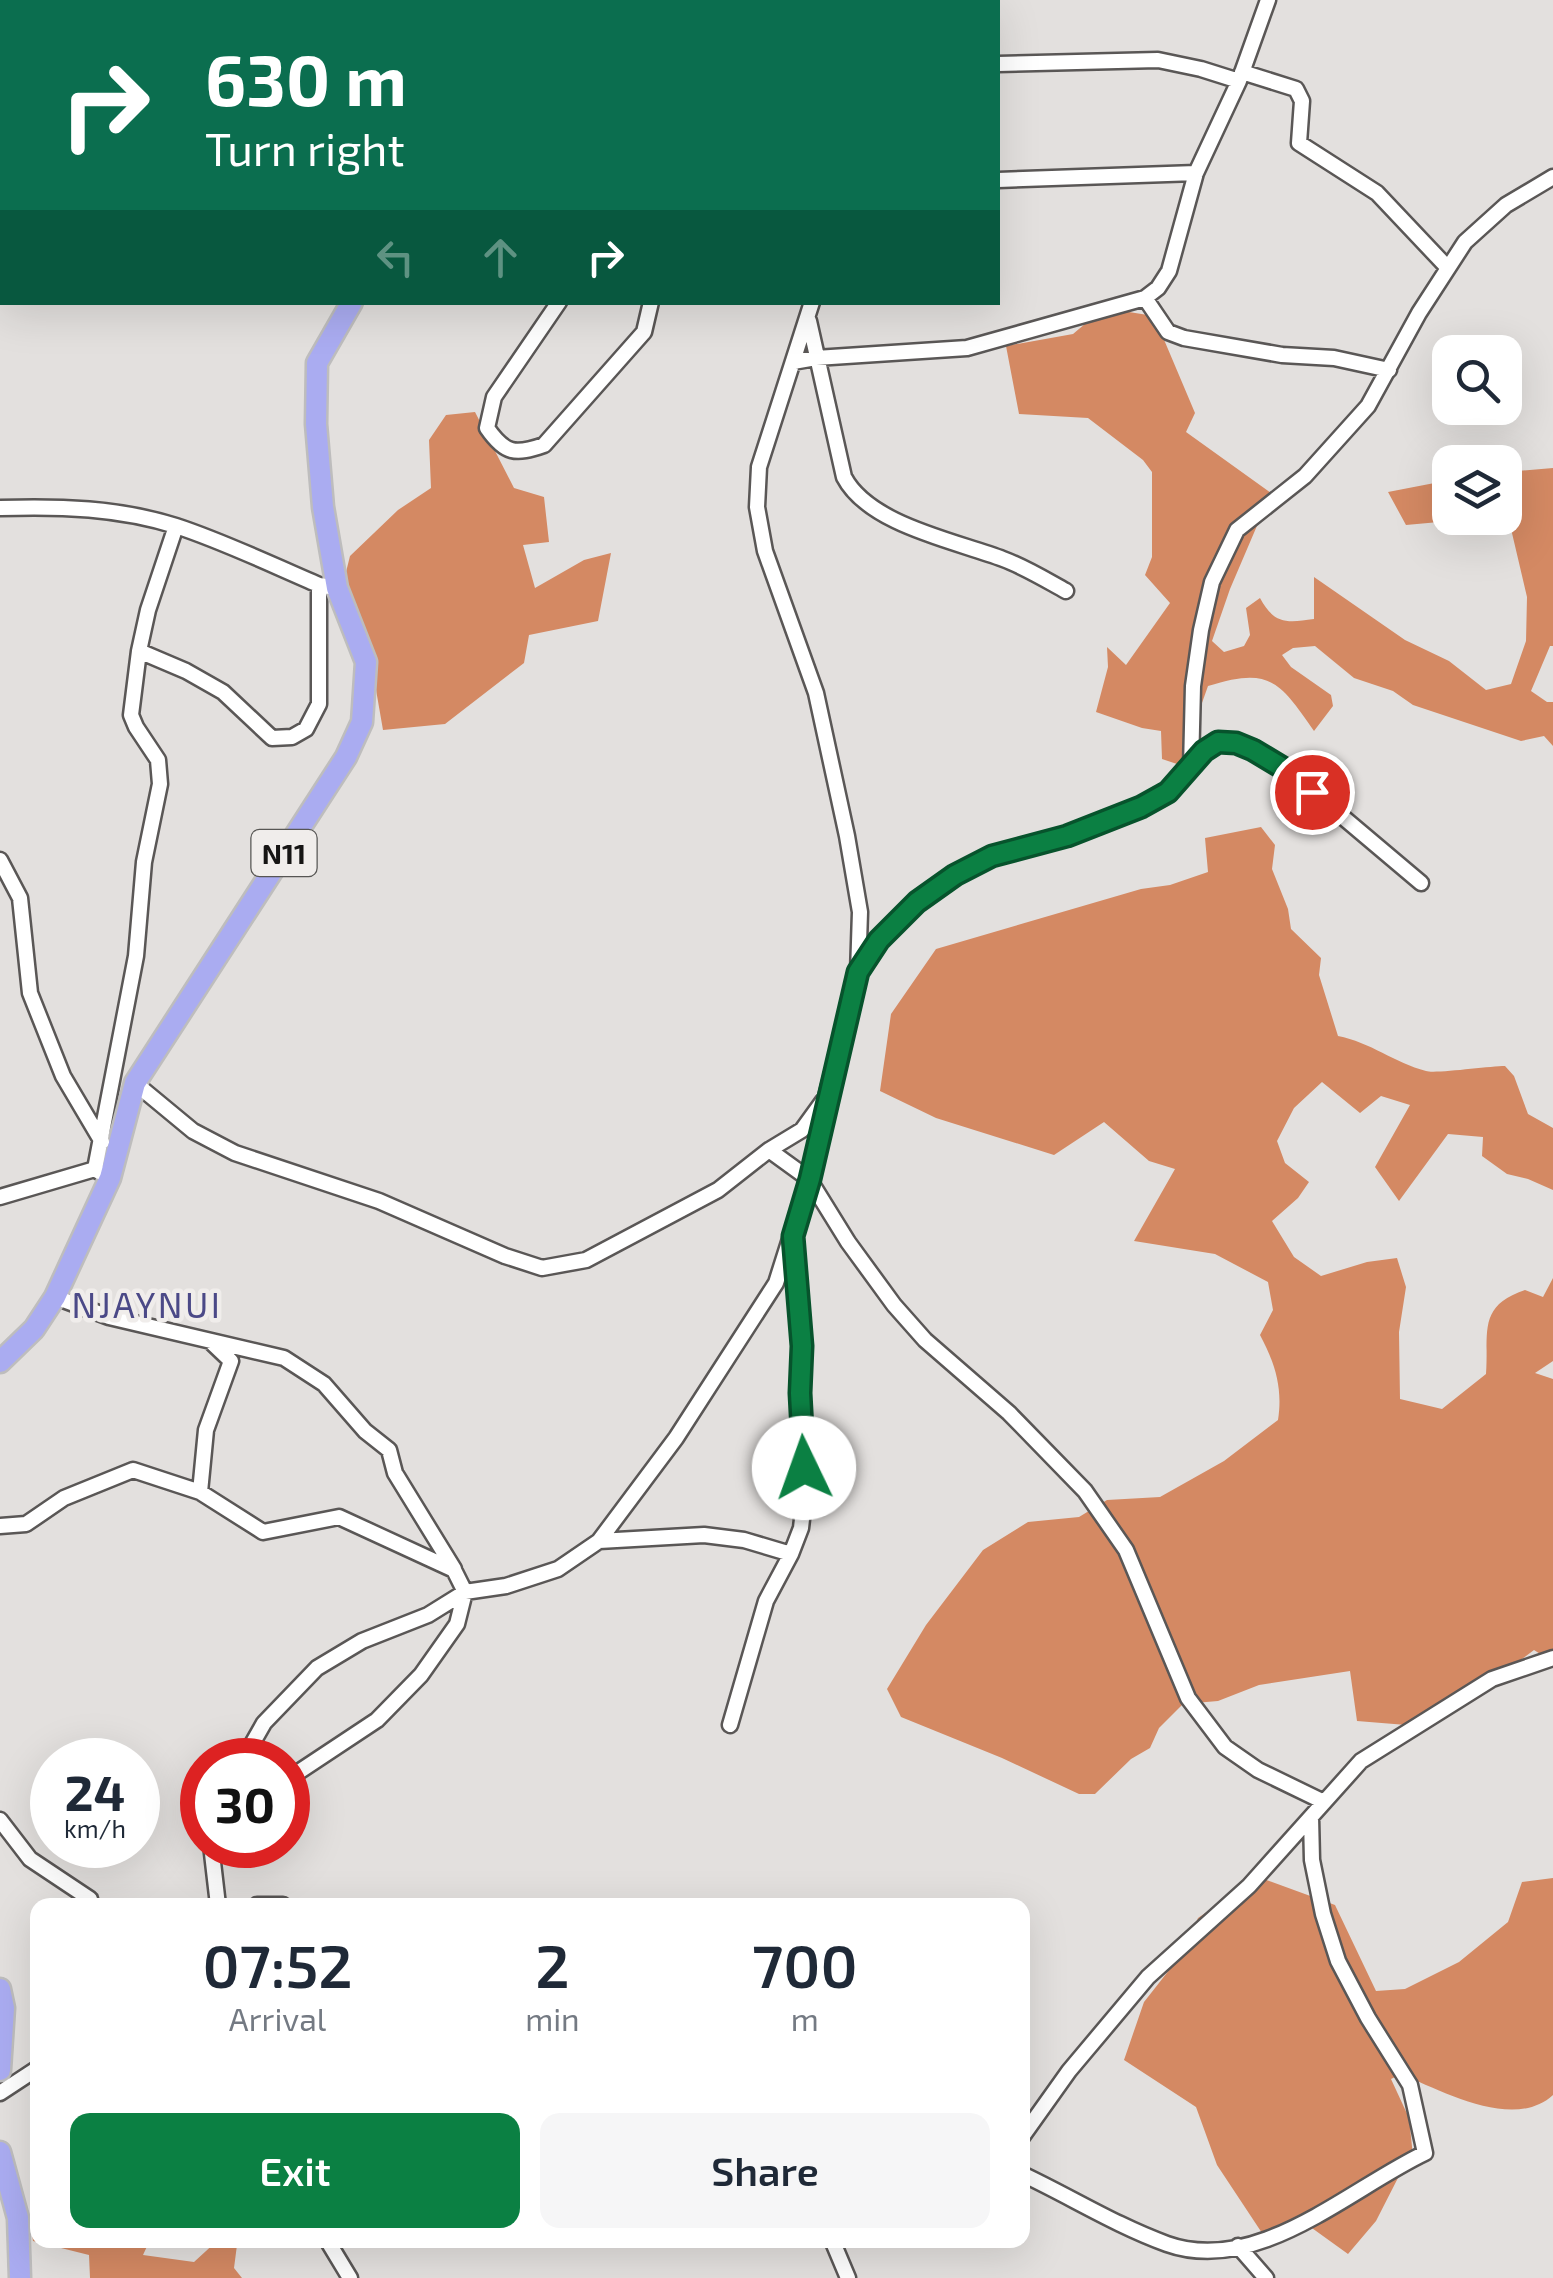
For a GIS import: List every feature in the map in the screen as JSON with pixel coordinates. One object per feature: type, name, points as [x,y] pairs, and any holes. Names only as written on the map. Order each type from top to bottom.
[{"type":"highway","name":"N11","points":[[0,1362],[34,1330],[56,1298],[135,1083],[346,757],[362,722],[366,662],[328,586],[316,424],[317,363],[350,305]]},
{"type":"highway","points":[[0,1989],[4,2008],[0,2070]]},
{"type":"highway","points":[[0,2152],[18,2218],[20,2278]]},
{"type":"street","points":[[793,362],[966,348],[1145,298],[1158,288],[1169,270],[1196,174],[1241,77],[1268,0]]},
{"type":"street","points":[[1000,64],[1158,60],[1296,89],[1302,101],[1299,143],[1378,193],[1446,266]]},
{"type":"street","points":[[1000,180],[1196,174]]},
{"type":"street","points":[[1190,768],[1201,630],[1212,582],[1237,530],[1327,455],[1368,406],[1446,266],[1483,224],[1553,177]]},
{"type":"street","points":[[1145,298],[1168,332],[1184,338],[1282,355],[1334,358],[1389,370]]},
{"type":"street","points":[[557,305],[494,396],[487,428],[500,445],[521,453],[544,445],[644,332],[651,305]]},
{"type":"street","points":[[810,310],[816,358],[844,478],[854,493],[905,526],[1006,560],[1066,591]]},
{"type":"street","points":[[255,1738],[264,1722],[317,1668],[362,1640],[428,1615],[465,1592],[506,1586],[558,1569],[600,1541],[676,1438],[776,1284],[810,1179],[858,972],[860,912],[848,836],[816,693],[765,551],[756,507],[759,467],[810,310]]},
{"type":"street","points":[[0,508],[76,507],[127,514],[176,526],[328,586],[319,704],[306,729],[292,737],[272,738],[223,692],[139,651]]},
{"type":"street","points":[[0,1197],[102,1173],[102,1142],[136,956],[144,862],[160,784],[158,760],[132,715],[139,651],[148,610],[176,526]]},
{"type":"street","points":[[858,972],[890,926],[917,902],[992,856],[1067,836],[1141,807],[1168,792],[1204,751],[1218,742],[1236,743],[1253,750],[1293,774],[1420,883]]},
{"type":"street","points":[[0,860],[20,898],[30,993],[63,1076],[102,1142]]},
{"type":"street","points":[[860,912],[873,922],[890,926]]},
{"type":"street","points":[[135,1083],[193,1131],[235,1154],[379,1201],[542,1268],[586,1260],[718,1190],[802,1130],[826,1097]]},
{"type":"street","points":[[769,1150],[810,1179],[848,1242],[925,1340],[1009,1413],[1085,1491],[1126,1550],[1188,1698],[1225,1747],[1258,1770],[1324,1802]]},
{"type":"street","points":[[730,1725],[766,1601],[792,1554],[801,1528],[805,1493],[802,1346],[793,1236]]},
{"type":"street","points":[[56,1298],[109,1316],[284,1358],[324,1384],[365,1431],[389,1450],[395,1473],[465,1592],[457,1624],[420,1676],[377,1720],[310,1764]]},
{"type":"street","points":[[200,1492],[206,1430],[231,1361],[208,1338]]},
{"type":"street","points":[[0,1526],[26,1524],[64,1498],[133,1470],[200,1492],[263,1532],[339,1516],[454,1570]]},
{"type":"street","points":[[600,1541],[704,1536],[744,1540],[792,1554]]},
{"type":"street","points":[[1030,2125],[1069,2071],[1148,1977],[1248,1886],[1361,1761],[1492,1679],[1553,1658]]},
{"type":"street","points":[[1030,2178],[1084,2208],[1171,2245],[1206,2250],[1259,2243],[1305,2222],[1425,2153],[1410,2085],[1338,1962],[1312,1860],[1311,1817]]},
{"type":"street","points":[[0,1820],[30,1859],[88,1898]]},
{"type":"street","points":[[214,1868],[217,1898]]},
{"type":"street","points":[[0,2093],[30,2073]]},
{"type":"street","points":[[1238,2246],[1266,2278]]},
{"type":"street","points":[[332,2248],[350,2278]]},
{"type":"street","points":[[835,2248],[848,2278]]},
{"type":"shaded area","points":[[1104,308],[1154,316],[1195,413],[1186,432],[1271,493],[1212,641],[1224,652],[1244,646],[1250,635],[1246,608],[1260,598],[1270,613],[1282,620],[1314,619],[1314,577],[1405,640],[1449,661],[1486,690],[1511,684],[1526,641],[1527,597],[1512,535],[1522,535],[1522,471],[1553,468],[1553,646],[1531,691],[1553,702],[1553,746],[1544,736],[1521,741],[1413,705],[1393,691],[1354,678],[1315,646],[1293,648],[1282,655],[1291,667],[1331,695],[1333,706],[1314,731],[1281,689],[1259,678],[1208,686],[1180,765],[1162,759],[1161,731],[1096,712],[1108,667],[1107,647],[1126,665],[1170,603],[1145,575],[1152,557],[1152,472],[1143,460],[1088,418],[1019,414],[1006,346],[1073,334]]},
{"type":"shaded area","points":[[475,412],[514,488],[544,497],[549,542],[523,545],[535,588],[584,560],[611,553],[598,621],[529,635],[524,663],[445,724],[383,730],[367,638],[345,576],[350,556],[398,510],[431,488],[429,440],[446,415]]},
{"type":"shaded area","points":[[1432,483],[1432,523],[1406,525],[1388,492]]},
{"type":"shaded area","points":[[1261,827],[1275,845],[1272,869],[1288,909],[1291,929],[1321,958],[1319,975],[1338,1036],[1426,1071],[1505,1066],[1514,1076],[1528,1114],[1553,1128],[1553,1190],[1507,1174],[1482,1156],[1483,1137],[1448,1134],[1399,1201],[1375,1167],[1410,1105],[1381,1096],[1360,1113],[1322,1082],[1294,1108],[1277,1141],[1285,1163],[1309,1182],[1298,1198],[1272,1221],[1294,1257],[1321,1276],[1367,1262],[1397,1258],[1406,1287],[1399,1332],[1400,1399],[1442,1409],[1486,1374],[1489,1323],[1499,1304],[1525,1290],[1543,1297],[1553,1278],[1553,1361],[1535,1373],[1553,1379],[1553,1662],[1534,1650],[1431,1727],[1357,1721],[1350,1671],[1259,1685],[1218,1701],[1183,1704],[1159,1728],[1150,1748],[1131,1759],[1095,1794],[1079,1794],[901,1717],[887,1689],[926,1625],[983,1550],[1028,1522],[1079,1517],[1107,1500],[1160,1497],[1224,1461],[1278,1420],[1276,1376],[1260,1335],[1273,1310],[1268,1282],[1215,1254],[1134,1241],[1175,1169],[1149,1161],[1104,1122],[1054,1155],[936,1118],[880,1091],[891,1014],[936,949],[1208,872],[1205,838]]},
{"type":"shaded area","points":[[1258,1877],[1335,1905],[1376,1991],[1405,1989],[1459,1962],[1508,1922],[1522,1882],[1553,1878],[1553,2095],[1537,2105],[1499,2109],[1457,2098],[1401,2074],[1391,2079],[1409,2118],[1413,2156],[1376,2221],[1348,2254],[1298,2218],[1262,2233],[1217,2165],[1196,2107],[1124,2060],[1144,2002],[1181,1955],[1198,1918]]},
{"type":"shaded area","points":[[61,2248],[146,2248],[143,2255],[194,2262],[209,2248],[237,2248],[234,2268],[242,2278],[90,2278],[89,2255]]},
{"type":"district","name":"NJAYNUI","points":[[147,1304]]},
{"type":"route","points":[[804,1468],[802,1346],[793,1236],[858,972],[879,940],[917,902],[955,875],[992,856],[1067,836],[1168,792],[1204,751],[1218,742],[1236,743],[1253,750],[1293,774],[1312,792]]}]
